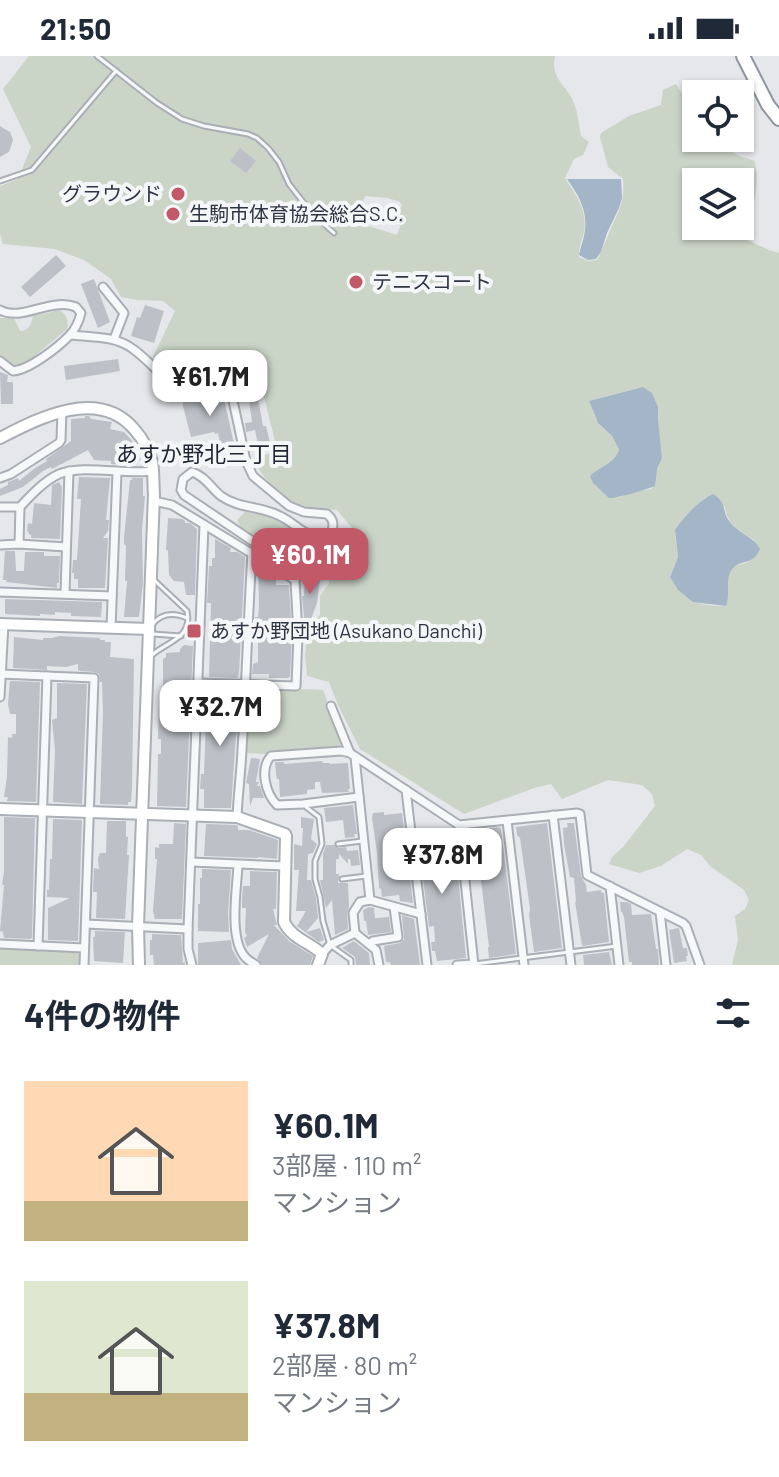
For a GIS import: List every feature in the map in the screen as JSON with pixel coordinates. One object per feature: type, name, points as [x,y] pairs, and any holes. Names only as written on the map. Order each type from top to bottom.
[{"type":"highway","points":[[743,56],[779,119]]},
{"type":"street","points":[[103,287],[124,313],[114,339]]},
{"type":"street","points":[[0,310],[10,314],[62,303],[79,310],[81,317],[71,335],[24,370],[13,371],[0,361]]},
{"type":"street","points":[[71,335],[114,339],[132,347],[179,386],[213,380],[225,383],[232,396],[246,461],[253,476],[296,510],[327,514],[333,521],[332,531],[324,537],[314,537],[278,515],[240,505],[222,496],[198,474],[192,472],[183,479],[181,490],[184,495],[288,565],[295,580],[298,635],[296,686],[198,683]]},
{"type":"street","points":[[0,438],[62,411],[95,408],[120,417],[129,424],[149,451],[154,471],[154,501],[139,965]]},
{"type":"street","points":[[0,478],[59,443],[62,411]]},
{"type":"street","points":[[0,507],[20,507],[46,482],[69,471],[154,471]]},
{"type":"street","points":[[65,593],[69,471]]},
{"type":"street","points":[[111,628],[117,472]]},
{"type":"street","points":[[154,501],[172,505],[295,580]]},
{"type":"street","points":[[19,544],[20,507]]},
{"type":"street","points":[[192,965],[188,929],[204,525]]},
{"type":"street","points":[[0,545],[66,547]]},
{"type":"street","points":[[237,817],[252,553]]},
{"type":"street","points":[[0,592],[112,596]]},
{"type":"street","points":[[0,697],[2,624],[149,629]]},
{"type":"street","points":[[0,674],[94,678],[84,965]]},
{"type":"street","points":[[38,946],[47,676]]},
{"type":"street","points":[[331,706],[352,755],[370,900]]},
{"type":"street","points":[[359,797],[277,805],[272,800],[264,768],[271,756],[341,751],[352,755],[459,825],[580,814],[587,875],[686,926],[700,965]]},
{"type":"street","points":[[406,790],[427,965]]},
{"type":"street","points":[[0,809],[237,817],[286,836],[284,922],[292,934],[323,955],[355,933]]},
{"type":"street","points":[[553,815],[571,965]]},
{"type":"street","points":[[507,821],[523,961]]},
{"type":"street","points":[[457,965],[474,964],[459,825]]},
{"type":"street","points":[[191,862],[285,866]]},
{"type":"street","points":[[238,865],[237,941],[246,958],[256,965]]},
{"type":"street","points":[[610,886],[619,965]]},
{"type":"street","points":[[379,965],[376,950],[355,933],[353,913],[360,902],[370,900],[421,914]]},
{"type":"street","points":[[369,944],[398,937],[394,907]]},
{"type":"street","points":[[660,912],[666,965]]},
{"type":"street","points":[[86,924],[188,929]]},
{"type":"street","points":[[0,944],[84,948]]},
{"type":"lane","points":[[97,56],[182,119],[257,138],[279,162],[289,184],[311,212],[334,233]]},
{"type":"lane","points":[[0,181],[32,170],[116,71]]},
{"type":"lane","points":[[148,658],[181,636],[188,625],[187,611],[150,577]]},
{"type":"lane","points":[[181,636],[157,635],[149,629],[163,614],[188,619]]},
{"type":"lane","points":[[303,804],[319,817],[322,844],[315,861],[315,879],[323,921],[323,955],[351,960],[351,965]]},
{"type":"lane","points":[[338,844],[364,841]]},
{"type":"lane","points":[[342,879],[368,875]]},
{"type":"lane","points":[[474,964],[523,961],[617,946]]},
{"type":"shaded area","points":[[29,56],[555,56],[555,71],[574,103],[581,136],[589,142],[583,155],[574,159],[565,178],[583,210],[585,224],[579,257],[588,261],[599,257],[623,196],[623,179],[608,167],[601,133],[629,116],[661,105],[663,90],[676,84],[682,94],[682,152],[732,152],[755,161],[757,181],[754,200],[754,168],[682,168],[682,240],[747,240],[779,253],[779,965],[732,965],[738,940],[735,916],[745,909],[749,900],[744,890],[710,866],[701,855],[687,849],[661,866],[639,873],[609,864],[655,806],[652,794],[642,785],[608,780],[562,799],[551,784],[464,814],[360,749],[329,682],[307,676],[305,654],[308,633],[320,614],[320,596],[329,583],[326,570],[301,569],[240,526],[237,520],[245,512],[267,516],[317,544],[334,537],[349,537],[352,528],[337,510],[311,508],[291,501],[261,472],[254,458],[274,452],[275,441],[264,397],[241,397],[228,374],[207,374],[184,381],[166,372],[153,357],[175,311],[163,301],[121,297],[111,279],[84,260],[55,249],[3,244],[0,233],[0,186],[18,179],[31,147],[3,89]],"holes":[[[365,196],[400,202],[397,235],[356,220]],[[639,388],[658,407],[662,458],[652,489],[618,498],[590,476],[613,459],[618,447],[598,423],[589,401]],[[706,497],[725,507],[732,523],[754,540],[748,562],[734,567],[729,575],[726,606],[693,600],[680,591],[670,576],[678,557],[675,534],[681,522]]]},
{"type":"shaded area","points":[[60,310],[67,318],[67,329],[24,365],[10,365],[0,356],[0,318],[14,318],[20,331],[28,328],[33,316]]},
{"type":"shaded area","points":[[254,687],[323,690],[329,706],[326,708],[341,742],[338,748],[247,753],[249,692]]},
{"type":"shaded area","points":[[0,948],[76,951],[80,965],[0,965]]},
{"type":"water","points":[[567,179],[621,179],[619,208],[596,259],[588,260],[579,255],[584,238],[584,213]]},
{"type":"water","points":[[643,387],[652,393],[658,407],[662,458],[655,486],[609,498],[590,476],[611,461],[619,449],[612,436],[598,423],[589,401]]},
{"type":"water","points":[[713,494],[723,504],[730,522],[760,549],[751,560],[737,565],[730,572],[726,606],[693,602],[678,590],[670,577],[678,557],[675,530],[692,510]]},
{"type":"building","points":[[0,126],[10,132],[13,140],[9,152],[0,157]]},
{"type":"building","points":[[240,148],[256,161],[246,173],[230,161]]},
{"type":"building","points":[[56,255],[66,266],[30,297],[21,287]]},
{"type":"building","points":[[94,279],[110,322],[98,328],[81,284]]},
{"type":"building","points":[[145,305],[164,311],[154,343],[131,336]]},
{"type":"building","points":[[118,359],[120,371],[66,380],[64,366]]},
{"type":"building","points":[[0,372],[8,375],[7,382],[13,382],[13,404],[1,404]]},
{"type":"building","points":[[216,388],[222,390],[235,448],[235,453],[223,456],[218,433],[191,437],[183,406],[183,399]]},
{"type":"building","points":[[258,398],[271,447],[257,451],[255,430],[246,432],[245,423],[252,422],[249,400]]},
{"type":"building","points":[[85,416],[112,422],[110,429],[124,432],[135,444],[141,460],[128,465],[111,464],[111,461],[94,460],[88,450],[43,471],[23,487],[0,496],[0,489],[8,482],[18,478],[19,481],[71,441],[71,419]]},
{"type":"building","points":[[79,477],[110,478],[106,520],[109,520],[108,531],[103,538],[108,538],[105,588],[78,588],[78,579],[74,579],[72,573],[73,560],[77,560],[81,499],[77,499]]},
{"type":"building","points":[[132,478],[143,478],[145,496],[143,583],[139,617],[124,617],[127,581],[124,537]]},
{"type":"building","points":[[59,482],[62,487],[60,539],[31,538],[27,530],[28,523],[32,524],[34,503],[51,505],[52,485]]},
{"type":"building","points":[[168,518],[182,519],[197,529],[195,595],[186,595],[184,582],[174,581],[169,575],[166,550]]},
{"type":"building","points":[[215,539],[231,548],[230,552],[245,557],[237,678],[209,677],[211,603],[207,603],[209,566],[215,558]]},
{"type":"building","points":[[5,551],[15,551],[16,571],[24,571],[25,552],[60,556],[57,588],[3,580]]},
{"type":"building","points":[[258,565],[276,576],[276,585],[289,585],[292,635],[288,678],[252,674],[253,664],[258,662],[255,617],[258,617],[259,607]]},
{"type":"building","points":[[305,577],[320,579],[311,619],[304,618],[302,596]]},
{"type":"building","points":[[5,599],[102,602],[101,617],[55,612],[55,615],[40,616],[5,614]]},
{"type":"building","points":[[59,636],[100,638],[111,642],[110,657],[134,659],[132,789],[128,805],[100,804],[103,712],[99,674],[80,671],[78,664],[47,666],[47,670],[13,668],[14,637],[43,640]]},
{"type":"building","points":[[184,645],[193,646],[186,807],[157,806],[163,659],[166,653],[180,652]]},
{"type":"building","points":[[10,681],[40,682],[36,802],[7,801],[8,797],[4,797],[8,737],[16,734],[16,714],[10,714],[8,704]]},
{"type":"building","points":[[57,683],[87,684],[82,804],[53,802],[55,751],[52,720],[57,718]]},
{"type":"building","points":[[207,690],[239,691],[231,808],[204,808],[204,789],[200,789],[201,774],[204,774]]},
{"type":"building","points":[[251,758],[260,759],[256,782],[259,782],[257,786],[260,786],[264,798],[253,798],[250,806],[249,784],[246,783]]},
{"type":"building","points":[[275,762],[348,763],[349,792],[322,793],[320,782],[315,782],[315,789],[307,790],[307,794],[280,797]]},
{"type":"building","points":[[353,805],[357,834],[345,838],[343,820],[326,822],[324,808]]},
{"type":"building","points":[[384,812],[384,815],[402,813],[413,903],[400,901],[399,895],[382,897],[379,888],[372,818],[373,813]]},
{"type":"building","points":[[4,817],[35,818],[30,939],[4,938],[0,931]]},
{"type":"building","points":[[301,817],[314,819],[311,839],[317,844],[313,853],[308,854],[307,880],[311,880],[318,918],[306,932],[320,928],[324,940],[319,942],[297,926],[306,911],[296,911],[299,870],[294,870],[294,844],[302,846]]},
{"type":"building","points":[[53,819],[82,821],[78,941],[48,940],[48,908],[70,898],[47,897]]},
{"type":"building","points":[[107,821],[126,821],[129,855],[125,919],[96,918],[94,868],[99,869],[100,853],[106,853]]},
{"type":"building","points":[[174,823],[186,824],[182,919],[155,919],[155,847],[173,844]]},
{"type":"building","points":[[547,823],[562,948],[534,952],[516,827]]},
{"type":"building","points":[[567,823],[574,823],[581,876],[587,892],[601,890],[604,893],[609,942],[582,946],[574,878],[570,877],[564,844],[563,828],[568,827]]},
{"type":"building","points":[[206,824],[236,825],[238,830],[249,830],[278,840],[277,859],[204,856]]},
{"type":"building","points":[[499,827],[516,954],[489,958],[478,856],[472,834],[477,830]]},
{"type":"building","points":[[433,829],[437,846],[455,845],[466,958],[437,961],[435,951],[432,951],[434,926],[429,927],[417,830]]},
{"type":"building","points":[[326,845],[346,847],[347,851],[358,850],[360,865],[351,866],[350,859],[348,864],[339,854],[339,859],[336,859],[338,883],[348,883],[349,907],[348,929],[335,935],[332,900],[326,908],[320,880],[323,880]]},
{"type":"building","points":[[202,869],[231,870],[229,932],[198,931]]},
{"type":"building","points":[[250,871],[277,872],[276,909],[273,909],[277,925],[274,925],[289,941],[313,956],[310,965],[262,965],[257,958],[269,934],[247,947],[244,938],[247,936],[246,908],[242,908],[242,900],[243,886],[250,886]]},
{"type":"building","points":[[620,902],[631,904],[632,915],[651,914],[659,965],[632,965],[629,962]]},
{"type":"building","points":[[374,908],[375,918],[389,917],[391,932],[368,935],[363,910]]},
{"type":"building","points":[[402,915],[414,919],[420,965],[391,965],[386,962],[384,946],[400,943],[404,939]]},
{"type":"building","points":[[679,928],[688,956],[687,961],[674,963],[669,930]]},
{"type":"building","points":[[95,931],[125,932],[123,963],[94,961]]},
{"type":"building","points":[[152,934],[181,935],[185,965],[154,965],[153,955],[150,955]]},
{"type":"building","points":[[231,940],[232,949],[241,965],[198,965],[198,943]]},
{"type":"building","points":[[354,941],[369,953],[370,965],[356,965],[355,957],[342,948]]},
{"type":"building","points":[[609,952],[612,965],[584,965],[583,955]]},
{"type":"place","name":"グラウンド","points":[[178,194]]},
{"type":"place","name":"生駒市体育協会総合S.C.","points":[[173,214]]},
{"type":"place","name":"テニスコート","points":[[356,282]]},
{"type":"place","name":"あすか野団地 (Asukano Danchi)","points":[[194,631]]},
{"type":"district","name":"あすか野北三丁目","points":[[204,454]]}]
